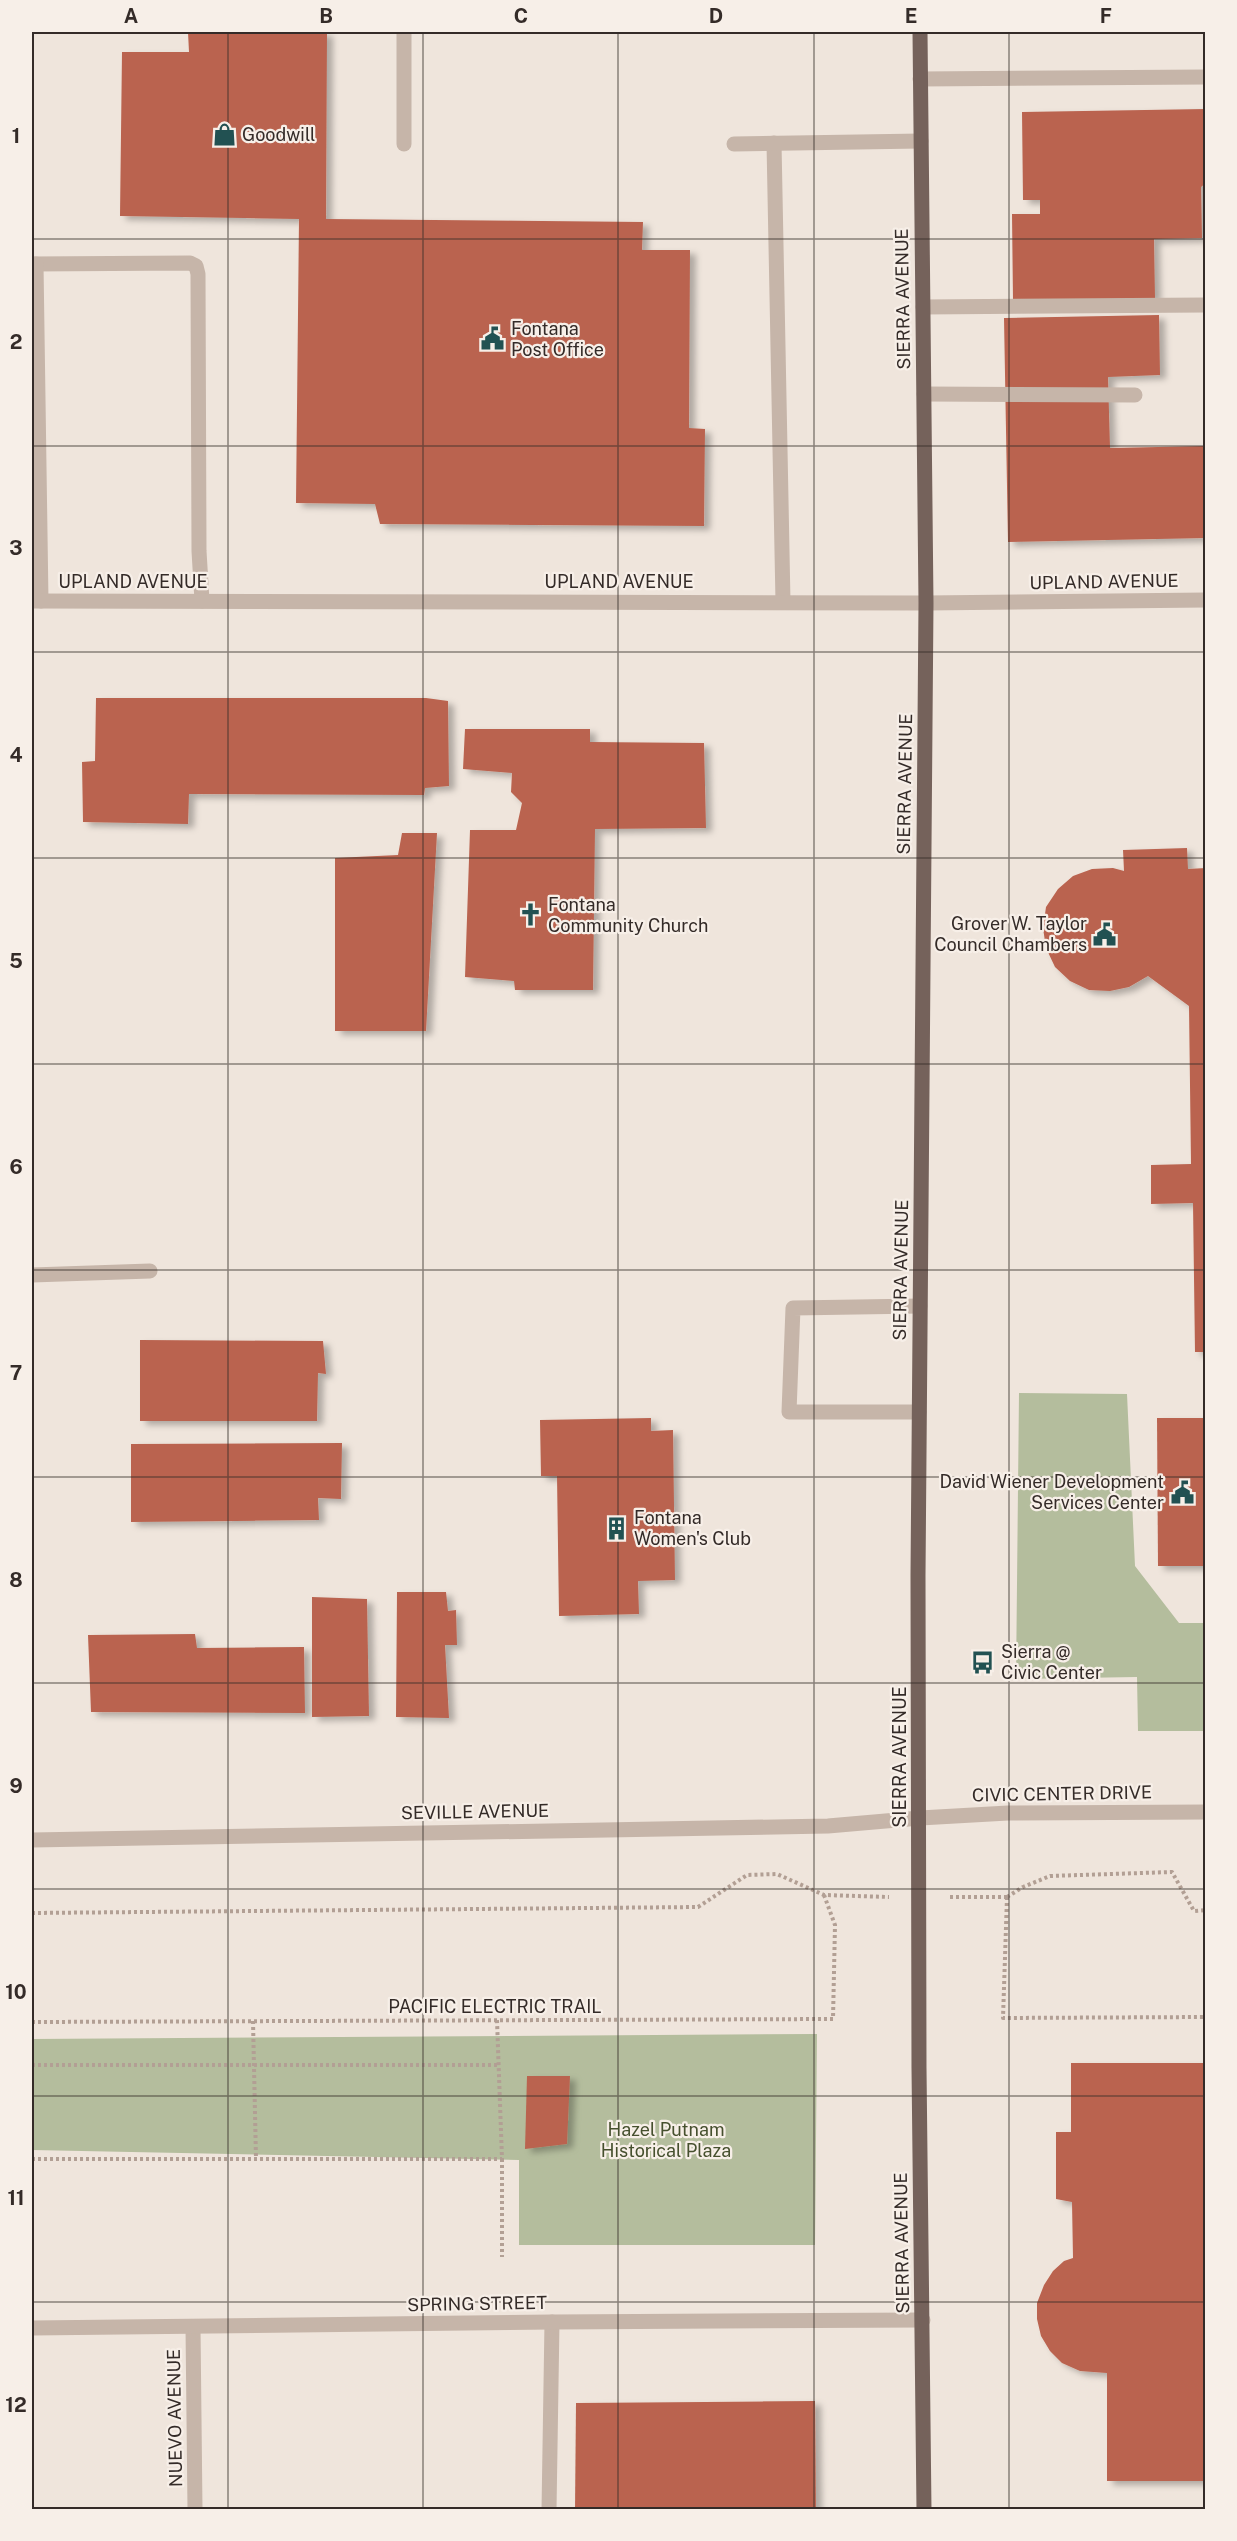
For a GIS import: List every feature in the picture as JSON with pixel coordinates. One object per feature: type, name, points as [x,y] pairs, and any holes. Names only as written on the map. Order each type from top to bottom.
[{"type":"main road","name":"SIERRA AVENUE","points":[[920,32],[926,603],[919,1413],[919,2068],[924,2510]]},
{"type":"street","points":[[404,32],[404,144]]},
{"type":"street","points":[[920,79],[1206,77]]},
{"type":"street","points":[[734,144],[921,141]]},
{"type":"street","points":[[774,143],[783,602]]},
{"type":"street","points":[[36,601],[34,264],[190,263],[196,266],[198,274],[199,551],[202,601]]},
{"type":"street","points":[[923,307],[1206,305]]},
{"type":"street","points":[[924,394],[1135,395]]},
{"type":"street","name":"UPLAND AVENUE","points":[[36,601],[926,603],[1206,600]]},
{"type":"street","points":[[32,1275],[150,1271]]},
{"type":"street","points":[[919,1413],[789,1412],[793,1308],[920,1306]]},
{"type":"street","name":"CIVIC CENTER DRIVE","points":[[920,1818],[1008,1813],[1206,1812]]},
{"type":"street","name":"SEVILLE AVENUE","points":[[32,1839],[828,1826],[920,1818]]},
{"type":"street","name":"SPRING STREET","points":[[32,2328],[923,2320]]},
{"type":"street","points":[[549,2510],[552,2322]]},
{"type":"street","name":"NUEVO AVENUE","points":[[193,2327],[195,2510]]},
{"type":"path","points":[[1206,1910],[1194,1911],[1172,1872],[1050,1876],[1023,1887],[1007,1897],[1003,2018],[1206,2017]]},
{"type":"path","name":"PACIFIC ELECTRIC TRAIL","points":[[32,1913],[698,1907],[747,1875],[777,1874],[824,1895],[835,1925],[832,2019],[32,2022]]},
{"type":"path","points":[[497,2020],[502,2159],[502,2257]]},
{"type":"path","points":[[253,2021],[256,2159]]},
{"type":"path","points":[[32,2065],[499,2065]]},
{"type":"path","points":[[32,2159],[502,2159]]},
{"type":"green space","points":[[1019,1393],[1127,1394],[1135,1566],[1179,1623],[1205,1623],[1205,1731],[1138,1731],[1137,1677],[1016,1679]]},
{"type":"green space","name":"Hazel Putnam Historical Plaza","points":[[817,2034],[815,2245],[519,2245],[519,2160],[32,2150],[32,2039]]},
{"type":"building","name":"Fontana Post Office","points":[[188,32],[327,32],[326,219],[643,222],[642,250],[690,250],[689,428],[705,429],[704,526],[380,524],[375,504],[296,503],[299,219],[120,216],[122,52],[189,52]]},
{"type":"building","points":[[1206,109],[1206,183],[1201,187],[1202,238],[1154,239],[1155,298],[1013,301],[1012,214],[1040,214],[1040,200],[1023,200],[1022,112]]},
{"type":"building","points":[[1159,315],[1160,375],[1108,377],[1110,448],[1206,446],[1206,538],[1008,542],[1004,318]]},
{"type":"building","points":[[96,698],[426,698],[448,701],[449,786],[425,788],[424,795],[189,794],[188,824],[83,822],[82,762],[95,761]]},
{"type":"building","name":"Fontana Community Church","points":[[465,729],[590,729],[590,742],[704,743],[706,828],[595,829],[593,990],[515,990],[514,981],[465,977],[470,830],[516,830],[522,803],[511,792],[512,773],[463,769]]},
{"type":"building","points":[[402,833],[437,833],[426,1031],[335,1031],[335,858],[398,855]]},
{"type":"building","points":[[1187,848],[1188,869],[1206,868],[1206,1352],[1195,1352],[1193,1203],[1151,1204],[1151,1165],[1191,1164],[1189,1006],[1148,976],[1129,987],[1110,991],[1089,990],[1070,981],[1055,967],[1046,948],[1043,928],[1046,907],[1058,889],[1073,876],[1092,869],[1113,868],[1124,871],[1123,850]]},
{"type":"building","points":[[140,1340],[323,1341],[326,1374],[318,1373],[317,1421],[140,1421]]},
{"type":"building","name":"Fontana Women's Club","points":[[651,1418],[651,1431],[673,1430],[675,1580],[638,1581],[639,1614],[559,1616],[557,1476],[541,1476],[540,1420]]},
{"type":"building","name":"David Wiener Development Services Center","points":[[1157,1418],[1206,1418],[1206,1566],[1158,1566]]},
{"type":"building","points":[[342,1443],[341,1499],[318,1498],[319,1520],[131,1522],[131,1444]]},
{"type":"building","points":[[397,1592],[446,1592],[448,1611],[456,1610],[457,1645],[445,1645],[449,1718],[396,1717]]},
{"type":"building","points":[[312,1597],[367,1599],[369,1716],[312,1717]]},
{"type":"building","points":[[195,1634],[197,1648],[304,1647],[305,1713],[91,1712],[88,1635]]},
{"type":"building","points":[[1071,2063],[1206,2063],[1206,2481],[1107,2481],[1107,2373],[1080,2371],[1062,2363],[1050,2351],[1041,2336],[1037,2319],[1037,2303],[1044,2285],[1053,2271],[1064,2261],[1073,2258],[1072,2202],[1056,2199],[1056,2132],[1071,2132]]},
{"type":"building","points":[[527,2076],[570,2076],[567,2144],[525,2149]]},
{"type":"building","points":[[815,2401],[816,2510],[575,2510],[576,2403]]},
{"type":"place","name":"Goodwill","points":[[224,135]]},
{"type":"place","name":"Fontana Post Office","points":[[493,339]]},
{"type":"place","name":"Fontana Community Church","points":[[530,915]]},
{"type":"place","name":"Grover W. Taylor Council Chambers","points":[[1105,934]]},
{"type":"place","name":"David Wiener Development Services Center","points":[[1182,1492]]},
{"type":"place","name":"Fontana Women's Club","points":[[616,1528]]},
{"type":"place","name":"Sierra @ Civic Center","points":[[983,1662]]}]
